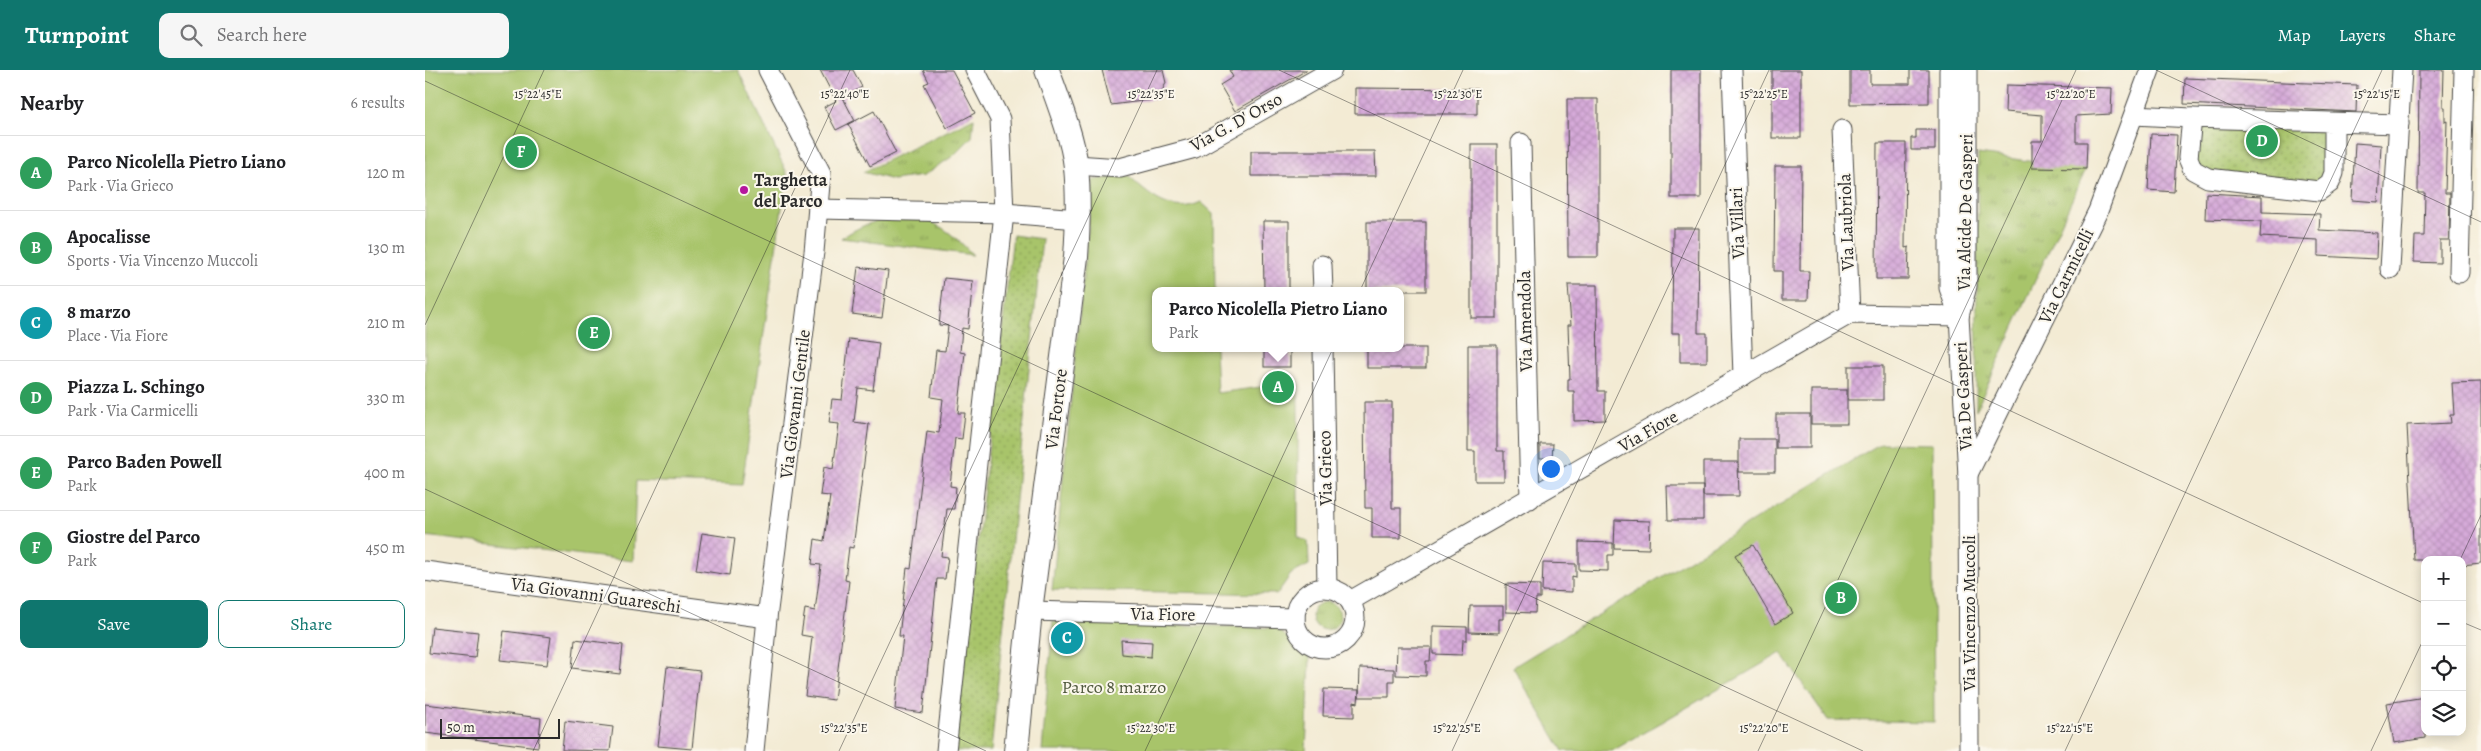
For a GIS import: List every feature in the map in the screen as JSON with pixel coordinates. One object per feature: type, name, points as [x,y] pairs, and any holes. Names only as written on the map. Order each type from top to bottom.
[{"type":"street","name":"Via Giovanni Gentile","points":[[754,751],[767,618],[821,173],[768,70]]},
{"type":"street","points":[[946,751],[1004,213],[1000,119],[975,70]]},
{"type":"street","name":"Via Fortore","points":[[1016,751],[1030,611],[1076,256],[1078,219],[1076,166],[1057,96],[1047,70]]},
{"type":"street","name":"Via G. D' Orso","points":[[1076,166],[1120,168],[1195,148],[1332,70]]},
{"type":"street","name":"Via Villari","points":[[1732,70],[1743,376]]},
{"type":"street","name":"Via Alcide De Gasperi","points":[[1949,70],[1949,288],[1959,316]]},
{"type":"street","name":"Via Alcide De Gasperi","points":[[1959,316],[1967,286],[1967,70]]},
{"type":"street","name":"Via Carmicelli","points":[[1968,476],[2098,211],[2150,70]]},
{"type":"street","points":[[2390,269],[2402,70]]},
{"type":"street","points":[[2459,273],[2465,70]]},
{"type":"street","points":[[2134,115],[2399,124]]},
{"type":"street","points":[[2192,118],[2189,158],[2193,170],[2208,178],[2319,191],[2330,183],[2334,173],[2335,123]]},
{"type":"street","name":"Via Laubriola","points":[[1842,130],[1850,314]]},
{"type":"street","name":"Via Amendola","points":[[1521,143],[1529,499]]},
{"type":"street","points":[[818,209],[1004,213],[1078,219]]},
{"type":"street","points":[[1322,265],[1323,287]]},
{"type":"street","points":[[1850,314],[1959,316]]},
{"type":"street","name":"Via Fiore","points":[[1350,601],[1850,314]]},
{"type":"street","name":"Via De Gasperi","points":[[1959,316],[1968,476]]},
{"type":"street","name":"Via Grieco","points":[[1323,352],[1327,588]]},
{"type":"street","name":"Via Vincenzo Muccoli","points":[[1968,476],[1969,751]]},
{"type":"street","name":"Via Giovanni Guareschi","points":[[425,571],[767,618]]},
{"type":"street","points":[[1327,588],[1344,594],[1350,601],[1355,620],[1353,630],[1347,638],[1334,646],[1319,647],[1301,637],[1295,618],[1296,608],[1308,593],[1327,588]]},
{"type":"street","name":"Via Fiore","points":[[1030,611],[1295,618]]},
{"type":"green space","points":[[425,70],[738,70],[787,173],[742,485],[636,481],[633,561],[425,536]]},
{"type":"green space","points":[[974,118],[972,137],[953,156],[923,176],[893,180],[863,172]]},
{"type":"green space","points":[[2192,118],[2334,123],[2330,183],[2193,170]]},
{"type":"green space","points":[[1978,154],[2086,169],[1976,410]]},
{"type":"green space","points":[[1128,176],[1152,196],[1170,205],[1180,207],[1201,202],[1214,214],[1215,287],[1152,287],[1152,352],[1215,352],[1217,393],[1298,382],[1298,538],[1308,541],[1309,565],[1291,574],[1277,594],[1052,590],[1093,180]]},
{"type":"green space","points":[[920,218],[936,224],[949,233],[973,255],[841,238],[870,223]]},
{"type":"green space","points":[[1013,235],[1042,239],[991,751],[954,751]]},
{"type":"green space","points":[[1881,443],[1932,444],[1934,722],[1828,720],[1781,653],[1612,751],[1563,751],[1513,667]]},
{"type":"green space","points":[[1326,602],[1336,606],[1340,616],[1336,626],[1326,630],[1316,626],[1312,616],[1316,606]]},
{"type":"green space","name":"Parco 8 marzo","points":[[1053,621],[1276,628],[1310,657],[1306,751],[1042,751]]},
{"type":"building","points":[[820,70],[853,70],[862,87],[843,98],[855,121],[874,111],[896,153],[870,166],[848,124],[836,130],[824,107],[836,101]]},
{"type":"building","points":[[923,70],[952,70],[975,113],[947,128],[924,84],[929,82]]},
{"type":"building","points":[[1102,70],[1163,70],[1166,83],[1158,99],[1111,105]]},
{"type":"building","points":[[1229,70],[1307,70],[1235,111],[1220,85],[1233,77]]},
{"type":"building","points":[[1671,70],[1701,70],[1701,198],[1671,198]]},
{"type":"building","points":[[1772,70],[1801,70],[1801,138],[1772,138]]},
{"type":"building","points":[[1850,70],[1870,70],[1870,84],[1910,84],[1910,70],[1929,70],[1929,103],[1850,104]]},
{"type":"building","points":[[2419,70],[2444,70],[2443,107],[2445,107],[2445,122],[2447,121],[2445,193],[2450,193],[2449,240],[2440,240],[2440,263],[2414,262],[2415,236],[2424,236],[2425,193],[2418,193]]},
{"type":"building","points":[[2185,78],[2357,85],[2356,112],[2184,104]]},
{"type":"building","points":[[2006,85],[2112,88],[2111,114],[2076,116],[2076,142],[2087,142],[2086,169],[2032,168],[2032,141],[2042,141],[2042,115],[2005,112]]},
{"type":"building","points":[[1355,88],[1477,89],[1477,114],[1355,114]]},
{"type":"building","points":[[1567,99],[1598,99],[1598,257],[1568,257]]},
{"type":"building","points":[[1916,130],[1935,130],[1935,150],[1911,150],[1911,138],[1916,138]]},
{"type":"building","points":[[2151,134],[2177,135],[2174,192],[2148,190]]},
{"type":"building","points":[[1877,143],[1906,143],[1905,248],[1909,247],[1908,279],[1876,279]]},
{"type":"building","points":[[2355,143],[2381,145],[2378,202],[2352,200]]},
{"type":"building","points":[[1471,144],[1497,144],[1497,318],[1471,318]]},
{"type":"building","points":[[1251,151],[1375,151],[1376,176],[1251,176]]},
{"type":"building","points":[[1775,166],[1801,166],[1800,271],[1809,271],[1808,300],[1782,300],[1782,271],[1774,271]]},
{"type":"building","points":[[2206,193],[2262,196],[2262,212],[2320,214],[2319,230],[2377,233],[2376,259],[2318,256],[2318,240],[2260,237],[2261,221],[2205,219]]},
{"type":"building","points":[[1263,221],[1289,221],[1289,287],[1264,287]]},
{"type":"building","points":[[1367,222],[1426,222],[1426,291],[1404,291],[1404,287],[1367,287]]},
{"type":"building","points":[[1673,228],[1699,228],[1698,333],[1707,333],[1707,362],[1680,362],[1680,333],[1672,333]]},
{"type":"building","points":[[858,267],[888,271],[882,318],[852,314]]},
{"type":"building","points":[[944,278],[973,281],[968,329],[962,328],[960,352],[965,353],[958,413],[965,413],[962,439],[955,438],[950,486],[956,487],[954,509],[947,509],[941,556],[948,557],[945,579],[937,579],[923,713],[895,709],[903,636],[899,636],[907,568],[911,569],[927,431],[939,433],[943,399],[931,397],[936,350],[945,351],[948,326],[939,325]]},
{"type":"building","points":[[1568,285],[1597,285],[1598,391],[1605,391],[1605,420],[1574,421],[1574,391],[1568,391],[1568,379],[1570,379],[1568,325],[1571,325]]},
{"type":"building","points":[[849,339],[879,343],[873,390],[858,388],[854,422],[869,424],[853,548],[849,547],[845,580],[849,581],[834,700],[805,696],[812,637],[801,635],[805,609],[815,611],[821,565],[812,564],[815,539],[824,541],[830,496],[820,495],[824,467],[833,469],[839,424],[829,423],[832,399],[842,400]]},
{"type":"building","points":[[1468,345],[1497,345],[1497,451],[1504,451],[1504,481],[1475,481],[1475,451],[1468,451]]},
{"type":"building","points":[[1404,348],[1426,348],[1426,368],[1367,368],[1367,352],[1404,352]]},
{"type":"building","points":[[1264,352],[1290,352],[1290,367],[1264,367]]},
{"type":"building","points":[[1848,366],[1883,366],[1883,400],[1848,400]]},
{"type":"building","points":[[2481,382],[2481,563],[2466,565],[2466,556],[2421,556],[2421,560],[2414,560],[2407,425],[2451,423],[2450,415],[2454,415],[2452,383]]},
{"type":"building","points":[[1811,390],[1847,390],[1847,424],[1811,424]]},
{"type":"building","points":[[1364,402],[1392,402],[1392,508],[1401,508],[1401,538],[1372,538],[1372,508],[1365,508]]},
{"type":"building","points":[[1776,414],[1810,414],[1810,448],[1776,448]]},
{"type":"building","points":[[1739,439],[1775,439],[1775,472],[1739,472]]},
{"type":"building","points":[[1540,444],[1553,444],[1552,458],[1540,458]]},
{"type":"building","points":[[1703,462],[1738,462],[1739,496],[1703,496]]},
{"type":"building","points":[[1667,486],[1703,486],[1703,520],[1668,520]]},
{"type":"building","points":[[1615,520],[1650,521],[1649,549],[1614,548]]},
{"type":"building","points":[[702,533],[735,538],[730,575],[696,570]]},
{"type":"building","points":[[1579,542],[1613,543],[1613,555],[1608,555],[1608,571],[1579,570]]},
{"type":"building","points":[[1753,545],[1793,613],[1775,624],[1735,555]]},
{"type":"building","points":[[1543,563],[1576,564],[1576,577],[1572,576],[1572,592],[1542,591]]},
{"type":"building","points":[[1506,584],[1540,585],[1540,598],[1536,598],[1535,613],[1506,612]]},
{"type":"building","points":[[1470,606],[1503,606],[1503,619],[1499,619],[1499,633],[1469,632]]},
{"type":"building","points":[[1433,626],[1467,627],[1467,640],[1463,640],[1462,655],[1433,654]]},
{"type":"building","points":[[432,627],[478,632],[475,658],[429,653]]},
{"type":"building","points":[[504,631],[551,637],[547,665],[500,660]]},
{"type":"building","points":[[575,639],[623,645],[620,674],[572,668]]},
{"type":"building","points":[[1121,640],[1152,642],[1151,657],[1122,654]]},
{"type":"building","points":[[1397,647],[1431,647],[1430,661],[1426,661],[1426,676],[1396,675]]},
{"type":"building","points":[[667,667],[700,671],[692,749],[658,746]]},
{"type":"building","points":[[1360,668],[1394,669],[1394,681],[1389,681],[1389,697],[1359,697]]},
{"type":"building","points":[[1324,689],[1359,690],[1358,703],[1354,702],[1354,717],[1323,716]]},
{"type":"building","points":[[2421,698],[2421,736],[2425,736],[2425,738],[2394,743],[2387,703]]},
{"type":"building","points":[[425,704],[541,718],[538,747],[425,733]]},
{"type":"building","points":[[565,721],[613,727],[610,751],[562,750]]},
{"type":"place","name":"Piazza L. Schingo","points":[[2262,141]]},
{"type":"place","name":"Giostre del Parco","points":[[521,152]]},
{"type":"place","name":"Targhetta del Parco","points":[[744,190]]},
{"type":"place","name":"Parco Baden Powell","points":[[594,333]]},
{"type":"place","name":"Parco Nicolella Pietro Liano","points":[[1278,387]]},
{"type":"place","name":"Apocalisse","points":[[1841,598]]},
{"type":"place","name":"8 marzo","points":[[1067,638]]}]
